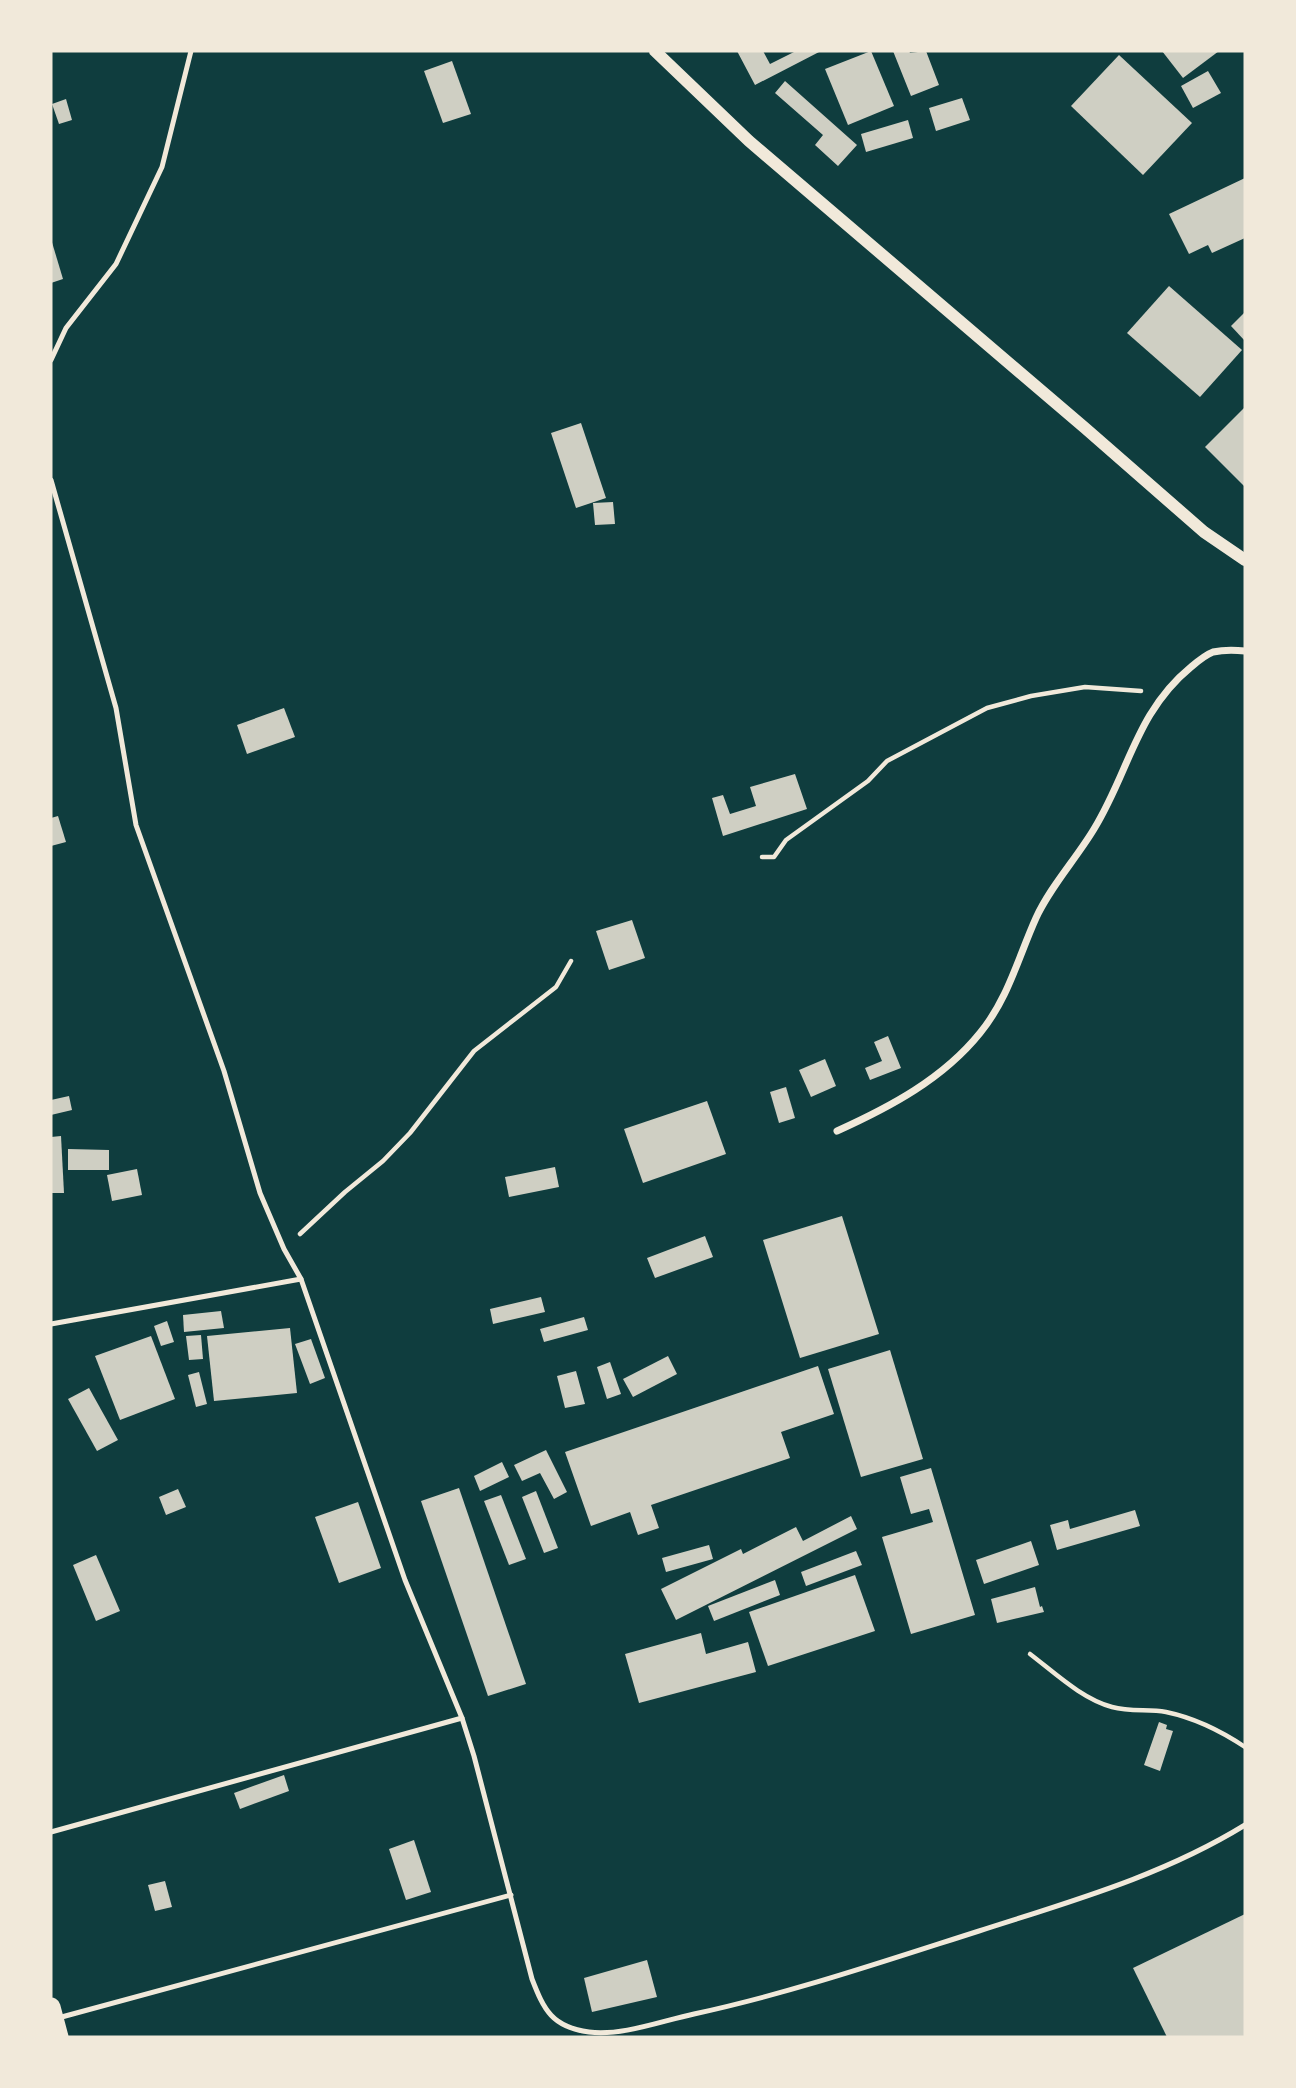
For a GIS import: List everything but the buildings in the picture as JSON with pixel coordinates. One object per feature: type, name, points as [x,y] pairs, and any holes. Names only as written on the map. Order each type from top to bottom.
[{"type":"street","points":[[655,51],[749,141],[1204,532],[1245,560]]},
{"type":"street","points":[[837,1131],[863,1120],[937,1077],[962,1054],[982,1030],[1008,990],[1036,916],[1095,828],[1149,714],[1163,693],[1184,673],[1214,652],[1245,651]]},
{"type":"lane","points":[[51,360],[66,328],[116,264],[162,167],[191,51]]},
{"type":"lane","points":[[51,480],[116,708],[136,825],[225,1071],[260,1193],[284,1250],[301,1279],[405,1580],[462,1718],[532,1979],[544,2009],[565,2026],[591,2032],[624,2030],[744,2003],[1135,1881],[1206,1849],[1245,1825]]},
{"type":"lane","points":[[51,1324],[301,1279]]},
{"type":"lane","points":[[51,1832],[462,1718]]},
{"type":"lane","points":[[55,2021],[511,1895]]},
{"type":"path","points":[[762,857],[774,857],[786,841],[868,781],[887,761],[987,708],[1031,696],[1085,687],[1163,693]]},
{"type":"path","points":[[284,1250],[345,1192],[383,1161],[410,1133],[474,1051],[556,987],[571,961]]},
{"type":"path","points":[[1030,1654],[1084,1694],[1110,1707],[1165,1712],[1192,1719],[1220,1730],[1245,1747]]}]
